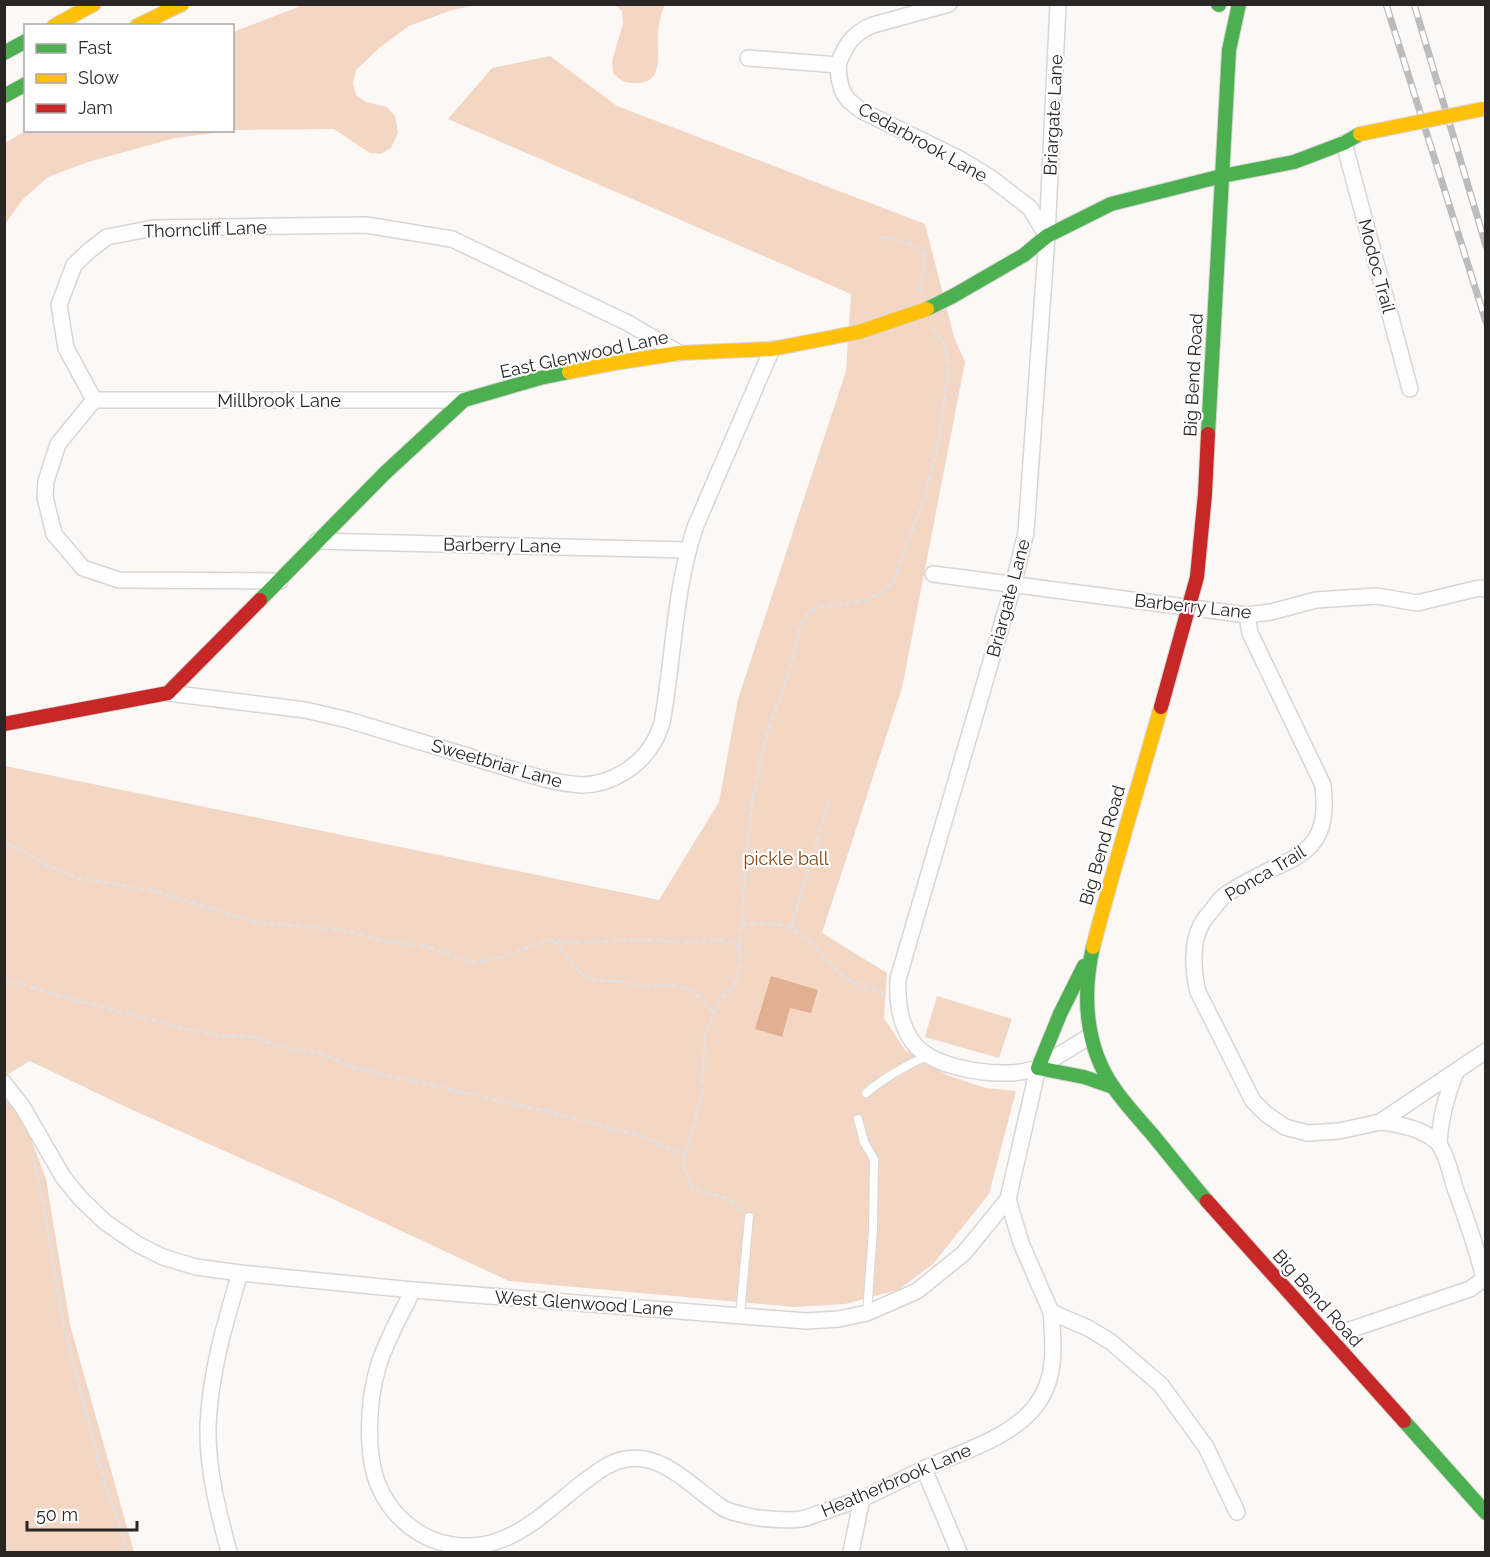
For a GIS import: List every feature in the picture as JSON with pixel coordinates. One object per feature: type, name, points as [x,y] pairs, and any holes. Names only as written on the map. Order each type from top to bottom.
[{"type":"main road","points":[[58,24],[94,4]]},
{"type":"main road","points":[[140,24],[182,4]]},
{"type":"main road","name":"Big Bend Road","points":[[1239,4],[1229,50],[1201,544],[1197,577],[1113,869],[1092,951],[1087,1006],[1089,1036],[1113,1087],[1202,1195],[1485,1512]]},
{"type":"main road","name":"Big Bend Road","points":[[1218,5],[1229,50]]},
{"type":"main road","points":[[4,53],[24,42]]},
{"type":"main road","points":[[4,96],[24,85]]},
{"type":"main road","name":"East Glenwood Lane","points":[[168,693],[385,473],[464,400],[540,378],[621,362],[679,353],[772,349],[859,332],[924,310],[953,296],[1024,255],[1047,237],[1112,204],[1222,176],[1294,162],[1344,143],[1360,134],[1484,109]]},
{"type":"main road","points":[[4,724],[168,693]]},
{"type":"main road","points":[[1092,951],[1060,1014],[1038,1068],[1084,1077],[1113,1087]]},
{"type":"street","points":[[748,58],[838,65],[850,39],[861,29],[949,4]]},
{"type":"street","name":"Briargate Lane","points":[[928,1056],[913,1042],[906,1028],[897,996],[898,979],[1013,586],[1026,532],[1047,237],[1058,4]]},
{"type":"street","name":"Cedarbrook Lane","points":[[838,65],[838,78],[848,100],[862,111],[957,158],[991,178],[1030,208],[1047,237]]},
{"type":"street","name":"Modoc Trail","points":[[1344,143],[1410,389]]},
{"type":"street","name":"Thorncliff Lane","points":[[94,400],[66,348],[59,305],[74,265],[90,250],[107,237],[154,228],[366,225],[452,239],[628,323],[679,353]]},
{"type":"street","name":"Sweetbriar Lane","points":[[168,693],[305,710],[348,720],[543,779],[583,785],[614,778],[645,755],[656,739],[662,723],[679,594],[688,550],[696,525],[772,349]]},
{"type":"street","points":[[94,400],[58,444],[46,481],[45,497],[54,534],[83,568],[119,580],[280,580]]},
{"type":"street","name":"Millbrook Lane","points":[[94,400],[464,400]]},
{"type":"street","name":"Barberry Lane","points":[[317,541],[688,550]]},
{"type":"street","name":"Barberry Lane","points":[[933,574],[1247,615],[1271,612],[1316,600],[1377,596],[1416,603],[1479,588],[1485,589]]},
{"type":"street","name":"Ponca Trail","points":[[1247,615],[1250,633],[1323,785],[1325,805],[1321,827],[1311,845],[1296,857],[1222,897],[1202,922],[1198,932],[1194,963],[1198,992],[1253,1101],[1266,1114],[1285,1127],[1313,1133],[1339,1131],[1380,1122],[1420,1131],[1439,1144]]},
{"type":"street","points":[[928,1056],[971,1070],[1012,1073],[1038,1068],[1089,1036]]},
{"type":"street","name":"Ponca Trail","points":[[1380,1122],[1485,1051]]},
{"type":"street","name":"West Glenwood Lane","points":[[4,1083],[22,1106],[63,1177],[80,1198],[105,1222],[137,1244],[163,1257],[196,1267],[413,1290],[806,1321],[839,1319],[867,1313],[918,1291],[964,1253],[1008,1199],[1038,1068]]},
{"type":"street","points":[[1329,1337],[1470,1289],[1485,1281],[1477,1251],[1439,1144],[1445,1101],[1456,1070]]},
{"type":"street","name":"Heatherbrook Lane","points":[[413,1290],[378,1368],[371,1406],[370,1437],[373,1466],[379,1488],[393,1511],[409,1527],[428,1538],[445,1544],[465,1546],[502,1540],[522,1530],[598,1471],[628,1458],[645,1459],[657,1463],[725,1510],[755,1518],[800,1520],[862,1498],[998,1436],[1022,1421],[1035,1406],[1047,1385],[1053,1367],[1054,1344],[1051,1312],[1021,1243],[1008,1199]]},
{"type":"street","points":[[229,1552],[219,1517],[211,1470],[208,1427],[220,1337],[240,1273]]},
{"type":"street","points":[[1051,1312],[1088,1328],[1111,1342],[1161,1385],[1206,1447],[1237,1512]]},
{"type":"street","points":[[924,1469],[959,1552]]},
{"type":"street","points":[[851,1552],[862,1498]]},
{"type":"lane","points":[[866,1093],[928,1056]]},
{"type":"lane","points":[[858,1119],[864,1142],[874,1159],[873,1230],[867,1313]]},
{"type":"lane","points":[[740,1315],[749,1217]]},
{"type":"path","points":[[749,1217],[726,1198],[692,1188],[683,1164],[702,1095],[703,1041],[713,1013],[722,997],[733,988],[740,963],[748,843],[756,782],[766,738],[792,663],[800,627],[807,613],[811,610],[867,600],[892,584],[896,576],[926,495],[937,449],[949,366],[944,343],[931,326],[920,296],[925,264],[923,252],[910,243],[880,237]]},
{"type":"path","points":[[792,927],[829,803]]},
{"type":"path","points":[[4,843],[20,849],[43,864],[78,878],[151,890],[253,922],[333,929],[386,942],[421,945],[474,962],[497,958],[552,940],[580,943],[644,939],[684,943],[719,940],[740,947]]},
{"type":"path","points":[[741,924],[792,927],[844,976],[888,996],[897,996]]},
{"type":"path","points":[[552,940],[589,978],[685,988],[701,997],[713,1013]]},
{"type":"path","points":[[4,979],[175,1026],[219,1036],[253,1037],[281,1047],[318,1052],[355,1068],[558,1114],[641,1136],[686,1156]]},
{"type":"path","points":[[32,1155],[41,1190],[64,1327],[100,1468],[124,1538],[126,1552]]},
{"type":"green space","points":[[306,4],[476,4],[409,26],[379,48],[356,70],[353,83],[356,95],[366,102],[387,107],[395,116],[398,133],[391,148],[381,154],[370,153],[334,129],[234,130],[234,32]]},
{"type":"green space","points":[[616,5],[665,5],[658,29],[658,63],[653,77],[647,81],[627,82],[613,73],[612,61],[623,24],[622,11]]},
{"type":"green space","name":"pickle ball","points":[[550,56],[617,106],[925,224],[954,337],[965,362],[902,688],[822,933],[887,973],[884,1018],[905,1050],[947,1075],[985,1088],[1016,1091],[989,1194],[933,1264],[898,1290],[845,1304],[794,1307],[509,1281],[335,1200],[128,1108],[30,1061],[5,1076],[5,766],[659,900],[719,802],[738,699],[846,371],[851,294],[448,119],[492,68]]},
{"type":"green space","points":[[24,132],[221,132],[175,138],[88,162],[48,177],[24,198],[5,224],[5,143]]},
{"type":"green space","points":[[937,996],[1012,1019],[999,1058],[925,1037]]},
{"type":"green space","points":[[4,1092],[13,1104],[31,1139],[46,1179],[70,1325],[134,1552],[5,1552]]},
{"type":"shaded area","points":[[771,976],[818,990],[811,1013],[790,1008],[782,1037],[755,1029]]},
{"type":"railway","points":[[1386,4],[1486,322]]},
{"type":"railway","points":[[1414,4],[1486,246]]},
{"type":"traffic: fast","points":[[1208,434],[1229,50],[1239,4]]},
{"type":"traffic: fast","points":[[4,53],[24,42]]},
{"type":"traffic: fast","points":[[4,96],[24,85]]},
{"type":"traffic: fast","points":[[927,309],[1024,255],[1047,236],[1111,204],[1222,176],[1294,162],[1344,143],[1360,134]]},
{"type":"traffic: fast","points":[[260,600],[385,473],[464,400],[569,372]]},
{"type":"traffic: fast","points":[[1093,947],[1088,984],[1088,1020],[1104,1072],[1123,1100],[1207,1201]]},
{"type":"traffic: fast","points":[[1084,966],[1060,1014],[1038,1068],[1084,1077],[1113,1087]]},
{"type":"traffic: fast","points":[[1404,1421],[1486,1513]]},
{"type":"traffic: slow","points":[[58,24],[94,4]]},
{"type":"traffic: slow","points":[[141,24],[182,4]]},
{"type":"traffic: slow","points":[[1360,134],[1483,109]]},
{"type":"traffic: slow","points":[[569,372],[679,353],[772,349],[859,332],[927,309]]},
{"type":"traffic: slow","points":[[1093,947],[1161,707]]},
{"type":"traffic: jam","points":[[1161,707],[1197,577],[1208,434]]},
{"type":"traffic: jam","points":[[4,724],[168,693],[260,600]]},
{"type":"traffic: jam","points":[[1207,1201],[1404,1421]]}]
